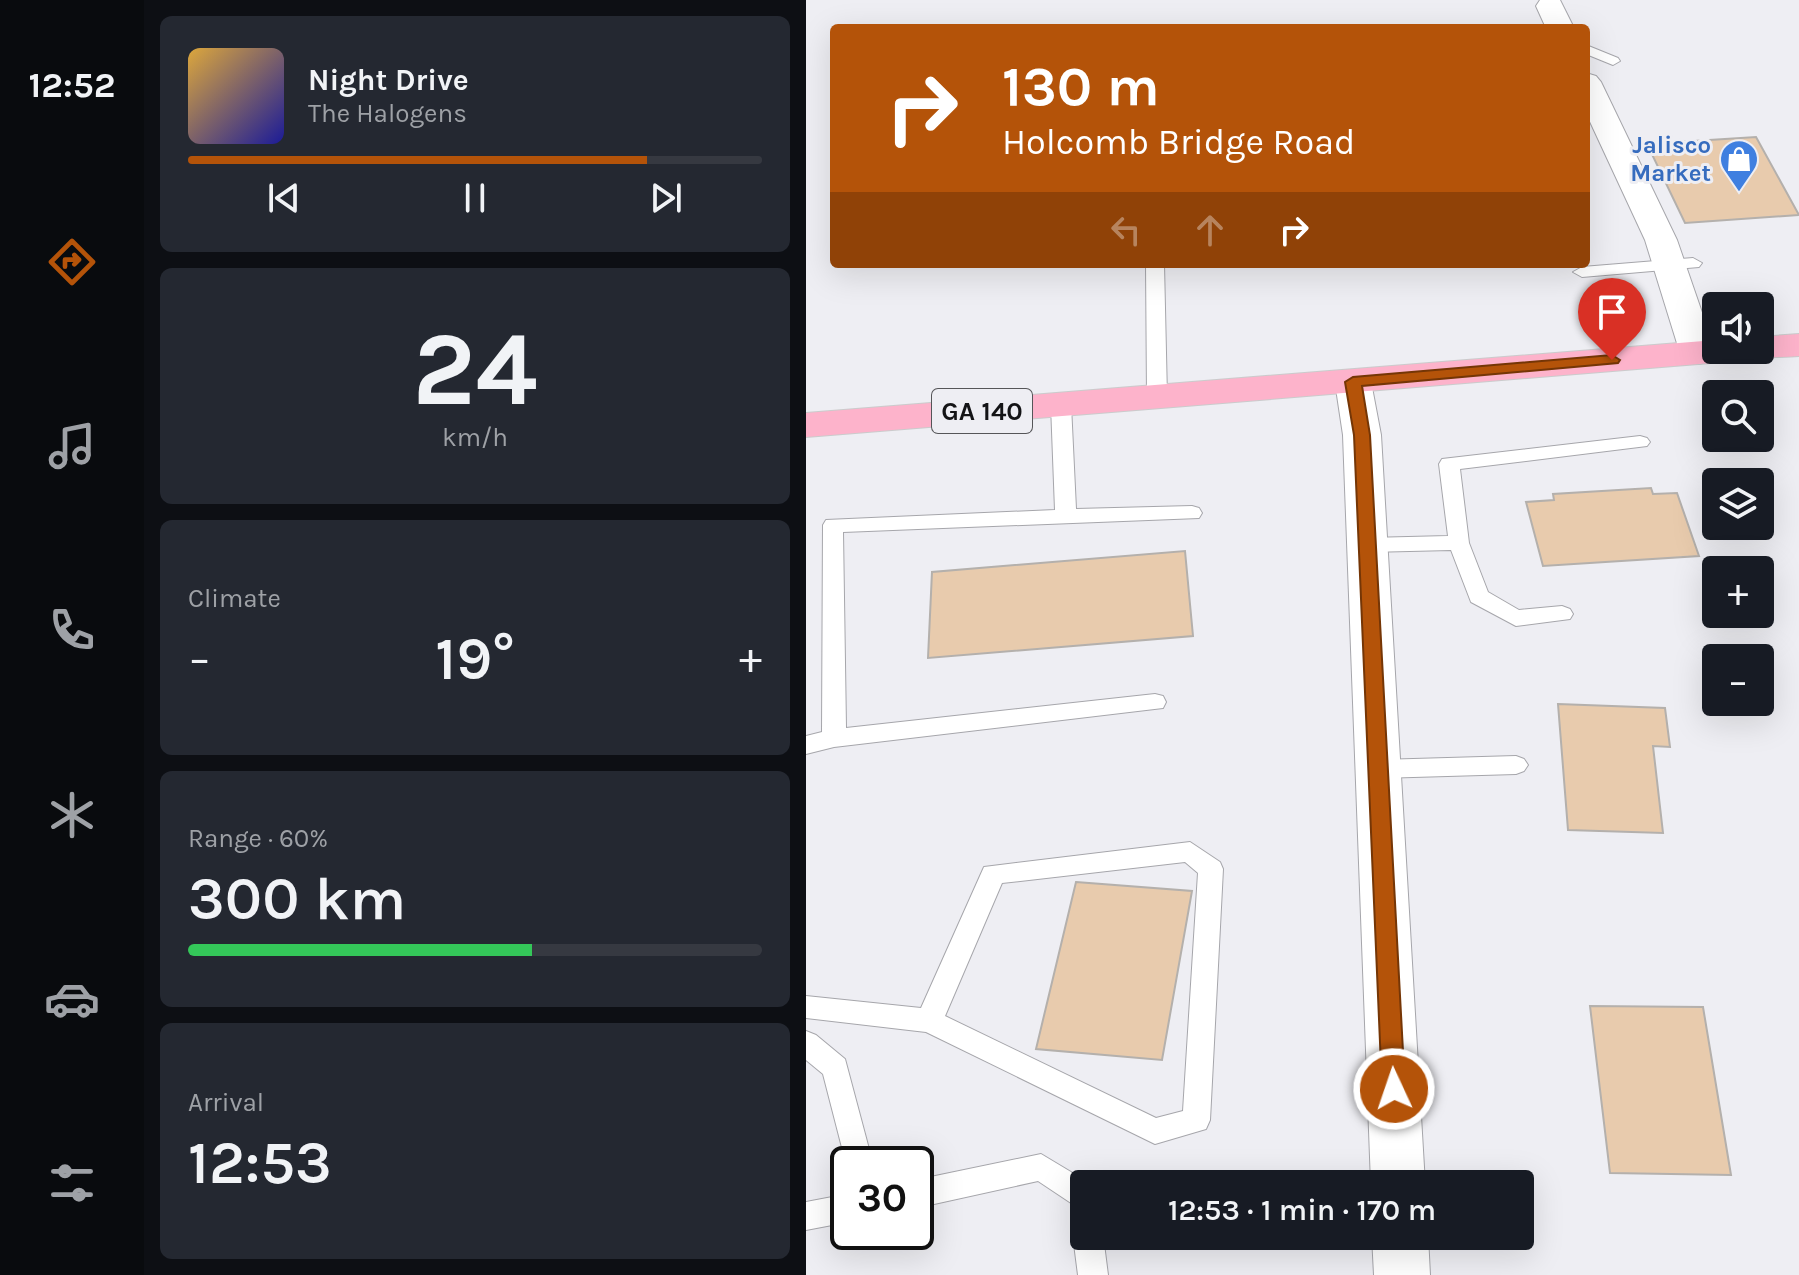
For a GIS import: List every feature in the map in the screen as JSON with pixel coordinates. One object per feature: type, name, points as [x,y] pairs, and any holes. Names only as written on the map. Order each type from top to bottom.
[{"type":"main road","points":[[1774,347],[1799,345]]},
{"type":"main road","name":"GA 140","points":[[806,425],[1702,353]]},
{"type":"street","points":[[1591,102],[1661,240],[1681,264],[1698,353]]},
{"type":"street","points":[[1353,382],[1362,435],[1397,1170]]},
{"type":"street","points":[[1401,1250],[1402,1275]]},
{"type":"lane","points":[[1590,51],[1613,61]]},
{"type":"lane","points":[[1582,272],[1681,264]]},
{"type":"lane","points":[[1155,268],[1157,397]]},
{"type":"lane","points":[[1061,405],[1066,516]]},
{"type":"lane","points":[[1562,614],[1516,618],[1479,597],[1459,543],[1449,464],[1640,442]]},
{"type":"lane","points":[[834,738],[833,525],[1192,513]]},
{"type":"lane","points":[[1368,545],[1459,543]]},
{"type":"lane","points":[[806,745],[834,738],[1155,702]]},
{"type":"lane","points":[[1379,769],[1516,765]]},
{"type":"lane","points":[[806,1007],[929,1021],[1155,1131],[1196,1120],[1211,869],[1190,852],[993,874],[929,1021]]},
{"type":"lane","points":[[806,1043],[835,1068],[854,1146]]},
{"type":"lane","points":[[934,1190],[1041,1167],[1070,1186]]},
{"type":"lane","points":[[806,1216],[830,1211]]},
{"type":"lane","points":[[1090,1250],[1093,1275]]},
{"type":"building","points":[[1756,137],[1799,215],[1685,223],[1647,144]]},
{"type":"building","points":[[1651,488],[1653,494],[1677,493],[1699,556],[1543,566],[1526,502],[1554,500],[1553,494]]},
{"type":"building","points":[[1185,551],[1193,636],[928,658],[932,572]]},
{"type":"building","points":[[1558,704],[1665,708],[1670,747],[1653,746],[1663,833],[1568,830]]},
{"type":"building","points":[[1076,882],[1192,891],[1162,1060],[1036,1049]]},
{"type":"building","points":[[1590,1006],[1703,1007],[1731,1175],[1610,1173]]},
{"type":"place","name":"Jalisco Market","points":[[1739,193]]},
{"type":"route","points":[[1394,1089],[1362,435],[1353,382],[1612,360]]}]
